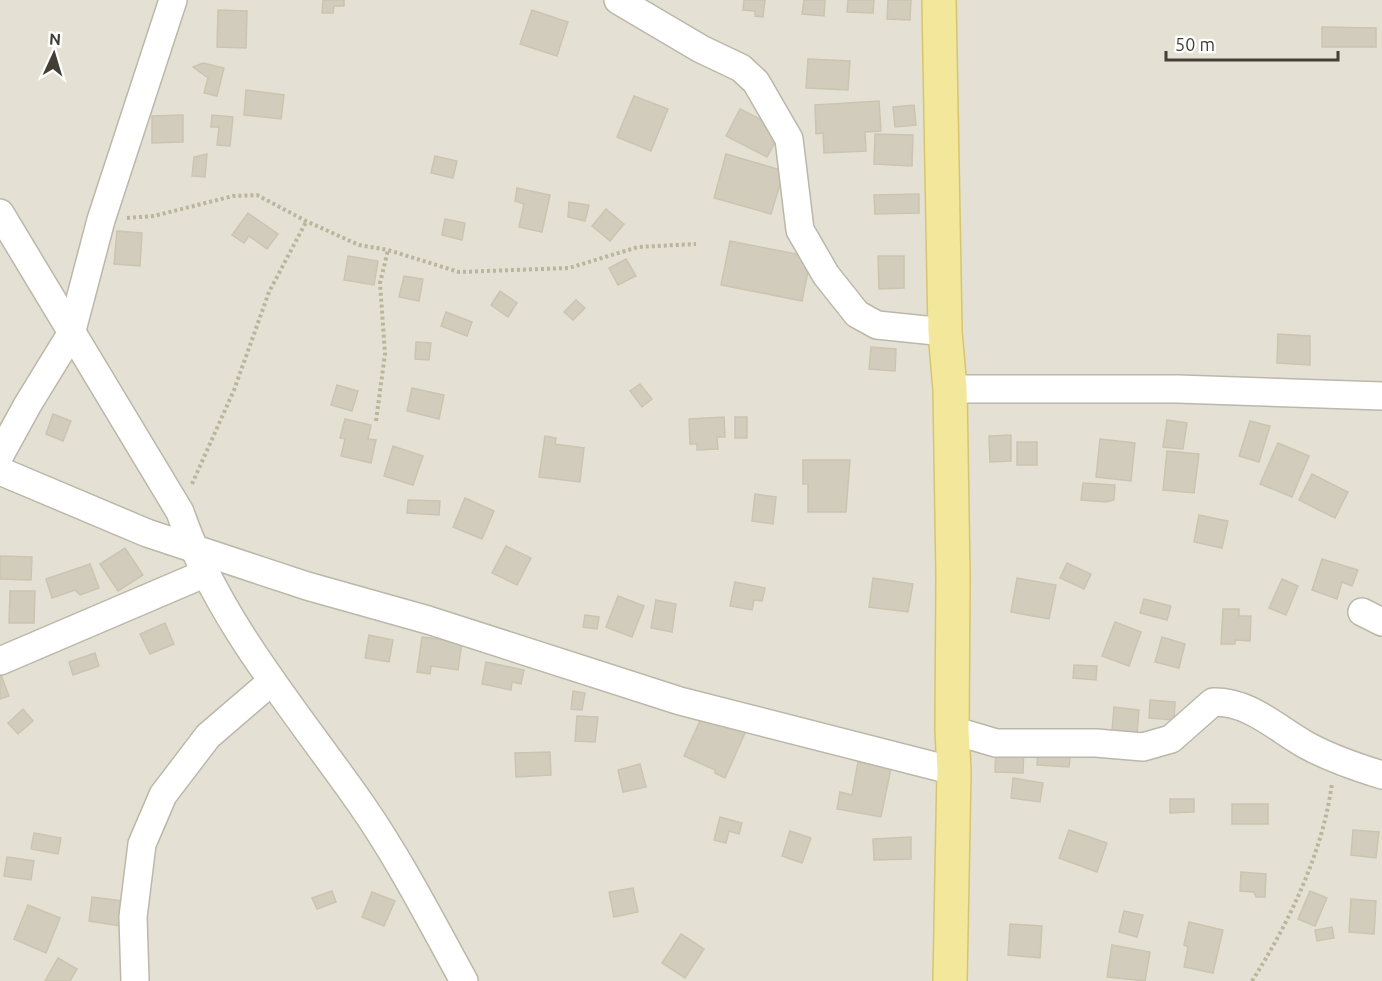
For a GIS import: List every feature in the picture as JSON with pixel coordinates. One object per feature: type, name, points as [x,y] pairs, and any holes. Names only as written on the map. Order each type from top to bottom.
[{"type":"main road","points":[[939,0],[945,332],[950,390],[953,576],[954,771],[950,981]]},
{"type":"street","points":[[0,455],[71,334],[101,220],[172,0]]},
{"type":"street","points":[[618,0],[701,49],[741,68],[756,82],[789,139],[800,230],[826,275],[857,314],[877,325],[945,332]]},
{"type":"street","points":[[0,213],[180,512],[191,545],[206,573],[272,681],[368,816],[409,880],[464,981]]},
{"type":"street","points":[[950,390],[1178,388],[1382,396]]},
{"type":"street","points":[[0,471],[147,533],[191,545],[307,586],[428,620],[680,701],[954,771]]},
{"type":"street","points":[[0,661],[206,573]]},
{"type":"street","points":[[135,981],[133,917],[142,844],[163,795],[208,736],[272,681]]},
{"type":"street","points":[[952,730],[996,743],[1096,743],[1143,747],[1171,739],[1213,702],[1226,702],[1252,711],[1335,760],[1382,775]]},
{"type":"path","points":[[101,220],[154,216],[226,197],[257,195],[359,245],[388,250],[459,272],[569,268],[638,247],[696,244]]},
{"type":"path","points":[[180,512],[234,390],[241,363],[269,292],[306,221]]},
{"type":"path","points":[[376,422],[385,354],[380,283],[388,250]]},
{"type":"path","points":[[1252,981],[1276,944],[1309,868],[1329,813],[1335,760]]},
{"type":"shaded area","points":[[0,0],[1382,0],[1382,981],[0,981]]},
{"type":"building","points":[[323,0],[344,0],[344,6],[334,6],[333,13],[322,13]]},
{"type":"building","points":[[744,0],[765,0],[763,17],[755,16],[755,11],[743,10]]},
{"type":"building","points":[[804,0],[825,0],[824,16],[802,14]]},
{"type":"building","points":[[848,0],[874,0],[873,13],[847,12]]},
{"type":"building","points":[[888,0],[911,0],[910,20],[887,19]]},
{"type":"building","points":[[218,10],[247,11],[246,48],[217,47]]},
{"type":"building","points":[[532,10],[568,22],[557,56],[520,44]]},
{"type":"building","points":[[1322,27],[1376,28],[1376,47],[1322,47]]},
{"type":"building","points":[[808,59],[850,61],[848,90],[806,88]]},
{"type":"building","points":[[203,63],[224,68],[217,96],[204,93],[208,78],[193,67]]},
{"type":"building","points":[[246,90],[284,95],[281,119],[244,115]]},
{"type":"building","points":[[634,96],[668,109],[651,151],[617,137]]},
{"type":"building","points":[[879,101],[881,131],[865,132],[866,151],[824,153],[823,133],[816,134],[815,105]]},
{"type":"building","points":[[914,105],[916,125],[895,127],[893,107]]},
{"type":"building","points":[[740,109],[782,130],[767,157],[726,136]]},
{"type":"building","points":[[183,115],[183,142],[152,143],[152,116]]},
{"type":"building","points":[[212,115],[233,117],[230,146],[217,145],[219,127],[211,127]]},
{"type":"building","points":[[875,134],[913,135],[912,166],[874,164]]},
{"type":"building","points":[[207,154],[205,177],[192,176],[194,157]]},
{"type":"building","points":[[726,154],[784,171],[771,214],[714,198]]},
{"type":"building","points":[[435,156],[457,161],[453,178],[431,173]]},
{"type":"building","points":[[517,188],[550,195],[542,232],[519,227],[524,204],[515,201]]},
{"type":"building","points":[[919,194],[919,213],[875,214],[874,195]]},
{"type":"building","points":[[569,202],[589,205],[585,221],[568,217]]},
{"type":"building","points":[[606,209],[624,224],[610,241],[592,226]]},
{"type":"building","points":[[248,213],[278,234],[267,249],[249,236],[244,243],[232,235]]},
{"type":"building","points":[[445,219],[465,223],[462,240],[442,235]]},
{"type":"building","points":[[117,231],[142,233],[140,266],[114,264]]},
{"type":"building","points":[[730,241],[811,257],[802,301],[721,285]]},
{"type":"building","points":[[348,256],[378,261],[374,285],[344,280]]},
{"type":"building","points":[[878,256],[904,256],[904,288],[879,289]]},
{"type":"building","points":[[626,259],[636,276],[618,285],[609,268]]},
{"type":"building","points":[[404,276],[423,279],[419,301],[399,297]]},
{"type":"building","points":[[500,291],[517,303],[508,317],[491,305]]},
{"type":"building","points":[[576,300],[585,308],[573,320],[564,312]]},
{"type":"building","points":[[446,312],[472,322],[467,336],[441,326]]},
{"type":"building","points":[[1278,334],[1310,336],[1310,365],[1277,363]]},
{"type":"building","points":[[416,342],[431,343],[429,360],[415,359]]},
{"type":"building","points":[[871,347],[896,349],[895,371],[869,369]]},
{"type":"building","points":[[640,384],[652,399],[642,407],[630,391]]},
{"type":"building","points":[[337,385],[358,391],[352,411],[331,405]]},
{"type":"building","points":[[412,388],[444,395],[439,419],[407,411]]},
{"type":"building","points":[[53,414],[71,421],[63,441],[46,434]]},
{"type":"building","points":[[724,417],[725,437],[717,437],[718,449],[697,450],[697,444],[690,444],[689,419]]},
{"type":"building","points":[[735,417],[747,417],[747,438],[735,438]]},
{"type":"building","points":[[345,419],[371,425],[368,439],[376,440],[371,463],[341,456],[345,439],[340,438]]},
{"type":"building","points":[[1167,420],[1187,423],[1183,449],[1163,447]]},
{"type":"building","points":[[1250,421],[1270,426],[1259,462],[1239,456]]},
{"type":"building","points":[[1011,435],[1011,461],[990,462],[989,436]]},
{"type":"building","points":[[545,436],[556,438],[555,444],[584,448],[580,482],[539,477]]},
{"type":"building","points":[[1100,439],[1135,443],[1131,481],[1096,477]]},
{"type":"building","points":[[1017,442],[1037,442],[1037,465],[1017,465]]},
{"type":"building","points":[[1278,443],[1309,456],[1292,497],[1260,484]]},
{"type":"building","points":[[393,446],[423,456],[413,485],[384,476]]},
{"type":"building","points":[[1167,451],[1199,454],[1194,493],[1163,490]]},
{"type":"building","points":[[803,460],[850,460],[846,512],[808,512],[808,484],[803,484]]},
{"type":"building","points":[[1312,474],[1348,492],[1335,518],[1299,500]]},
{"type":"building","points":[[1083,483],[1115,485],[1114,500],[1106,502],[1081,500]]},
{"type":"building","points":[[755,494],[776,497],[773,524],[752,521]]},
{"type":"building","points":[[465,498],[494,511],[482,539],[453,527]]},
{"type":"building","points":[[408,500],[440,501],[439,515],[407,513]]},
{"type":"building","points":[[1199,515],[1228,521],[1222,548],[1194,542]]},
{"type":"building","points":[[506,546],[531,558],[517,585],[492,573]]},
{"type":"building","points":[[125,548],[143,575],[118,591],[100,564]]},
{"type":"building","points":[[0,556],[32,557],[31,580],[0,579]]},
{"type":"building","points":[[1322,559],[1358,570],[1352,586],[1342,582],[1337,599],[1312,590]]},
{"type":"building","points":[[1067,563],[1091,574],[1084,589],[1060,578]]},
{"type":"building","points":[[90,564],[99,588],[80,595],[75,590],[52,598],[46,579]]},
{"type":"building","points":[[873,578],[913,584],[908,612],[869,607]]},
{"type":"building","points":[[1017,578],[1056,585],[1049,619],[1011,612]]},
{"type":"building","points":[[1282,579],[1298,586],[1286,615],[1269,608]]},
{"type":"building","points":[[735,582],[765,588],[762,601],[754,600],[752,610],[730,606]]},
{"type":"building","points":[[10,591],[35,591],[34,623],[9,623]]},
{"type":"building","points":[[618,596],[644,606],[632,637],[606,627]]},
{"type":"building","points":[[1144,599],[1171,606],[1167,620],[1140,613]]},
{"type":"building","points":[[656,600],[676,604],[672,632],[651,628]]},
{"type":"building","points":[[1223,609],[1239,609],[1239,616],[1251,616],[1250,641],[1235,640],[1235,644],[1221,644]]},
{"type":"building","points":[[585,615],[599,617],[597,629],[583,627]]},
{"type":"building","points":[[1115,622],[1141,632],[1129,666],[1102,656]]},
{"type":"building","points":[[165,623],[174,644],[150,654],[140,634]]},
{"type":"building","points":[[369,635],[393,640],[389,662],[365,658]]},
{"type":"building","points":[[422,637],[462,642],[458,670],[431,666],[430,674],[417,672]]},
{"type":"building","points":[[1162,637],[1185,644],[1179,668],[1155,662]]},
{"type":"building","points":[[95,653],[99,666],[73,675],[69,662]]},
{"type":"building","points":[[486,662],[524,670],[521,684],[512,682],[511,690],[482,684]]},
{"type":"building","points":[[1074,665],[1097,666],[1096,680],[1073,678]]},
{"type":"building","points":[[0,676],[9,696],[0,699]]},
{"type":"building","points":[[573,691],[585,693],[582,710],[571,709]]},
{"type":"building","points":[[1150,700],[1175,702],[1174,720],[1149,718]]},
{"type":"building","points":[[1114,707],[1139,710],[1137,734],[1112,731]]},
{"type":"building","points":[[23,709],[33,721],[18,734],[8,723]]},
{"type":"building","points":[[704,712],[746,731],[725,778],[715,773],[715,770],[684,756]]},
{"type":"building","points":[[577,716],[598,717],[595,742],[575,741]]},
{"type":"building","points":[[1024,744],[1023,773],[995,772],[996,745]]},
{"type":"building","points":[[1038,746],[1071,749],[1069,767],[1037,765]]},
{"type":"building","points":[[550,752],[551,775],[516,777],[515,753]]},
{"type":"building","points":[[858,762],[891,768],[881,817],[837,809],[840,792],[852,795]]},
{"type":"building","points":[[640,764],[646,787],[623,792],[618,770]]},
{"type":"building","points":[[1013,778],[1043,783],[1040,802],[1011,798]]},
{"type":"building","points":[[1170,799],[1194,799],[1194,812],[1170,813]]},
{"type":"building","points":[[1232,804],[1268,804],[1268,824],[1232,824]]},
{"type":"building","points":[[720,817],[742,823],[739,834],[729,831],[726,843],[714,840]]},
{"type":"building","points":[[1069,830],[1107,843],[1097,872],[1059,858]]},
{"type":"building","points":[[1353,830],[1379,832],[1376,858],[1351,855]]},
{"type":"building","points":[[790,831],[811,838],[802,863],[782,856]]},
{"type":"building","points":[[34,833],[61,838],[58,854],[31,849]]},
{"type":"building","points":[[911,837],[911,859],[874,860],[873,839]]},
{"type":"building","points":[[7,857],[34,861],[31,880],[4,876]]},
{"type":"building","points":[[1241,872],[1266,874],[1265,897],[1256,897],[1254,892],[1240,891]]},
{"type":"building","points":[[633,888],[638,912],[614,917],[609,892]]},
{"type":"building","points":[[332,891],[336,902],[317,909],[312,898]]},
{"type":"building","points":[[1310,891],[1327,898],[1315,926],[1298,919]]},
{"type":"building","points":[[372,892],[395,901],[384,926],[362,917]]},
{"type":"building","points":[[92,897],[123,901],[120,926],[89,921]]},
{"type":"building","points":[[1351,899],[1376,901],[1374,934],[1349,932]]},
{"type":"building","points":[[28,905],[60,918],[46,953],[14,939]]},
{"type":"building","points":[[1124,911],[1143,915],[1137,937],[1119,932]]},
{"type":"building","points":[[1189,922],[1223,930],[1213,973],[1184,967],[1188,947],[1184,945]]},
{"type":"building","points":[[1010,924],[1042,926],[1040,958],[1008,955]]},
{"type":"building","points":[[1332,927],[1334,938],[1317,941],[1315,930]]},
{"type":"building","points":[[681,934],[704,949],[685,978],[662,963]]},
{"type":"building","points":[[1112,945],[1150,952],[1145,981],[1107,977]]},
{"type":"building","points":[[58,958],[77,969],[70,981],[45,981]]}]
